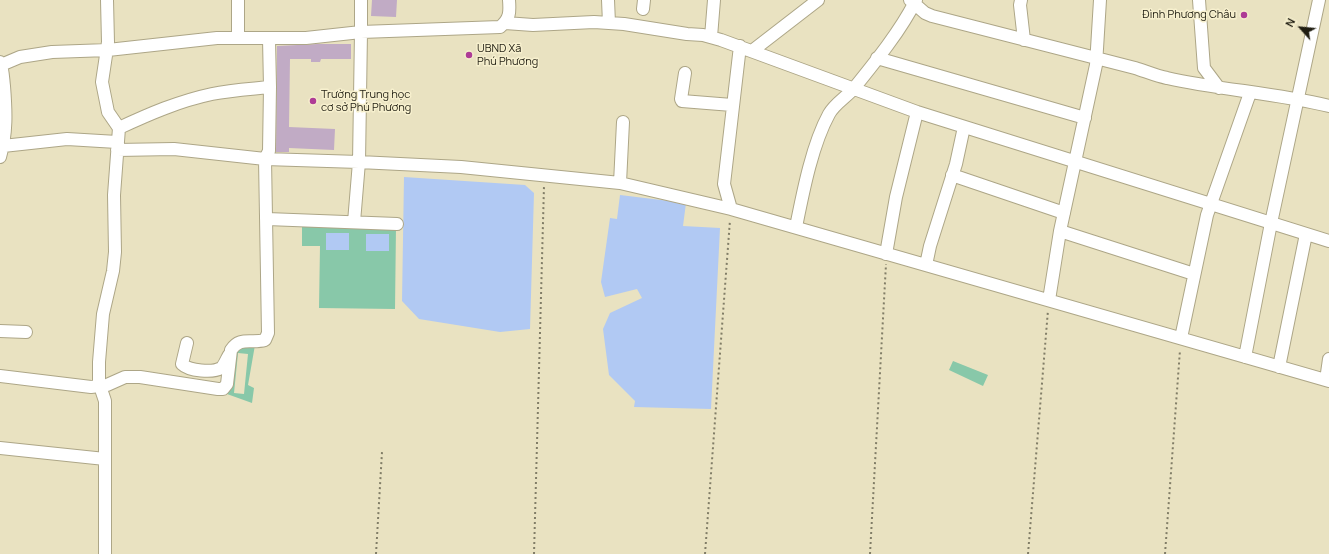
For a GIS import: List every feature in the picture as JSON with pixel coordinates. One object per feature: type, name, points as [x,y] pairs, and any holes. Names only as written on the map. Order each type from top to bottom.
[{"type":"street","points":[[105,554],[105,401],[100,386],[99,362],[103,314],[113,271],[115,252],[114,195],[119,128],[108,112],[102,82],[108,50],[107,0]]},
{"type":"street","points":[[238,0],[238,38]]},
{"type":"street","points":[[354,222],[359,162],[361,0]]},
{"type":"street","points":[[509,0],[510,15],[505,23],[500,26],[361,32],[306,38],[217,38],[108,50],[76,50],[33,54],[20,57],[1,63],[7,115],[2,151],[32,144],[67,139],[117,146],[174,149],[265,159],[461,167],[620,183],[731,209],[796,227],[1328,381],[1329,359]]},
{"type":"street","points":[[608,0],[609,23]]},
{"type":"street","points":[[711,37],[714,0]]},
{"type":"street","points":[[752,51],[818,0]]},
{"type":"street","points":[[1021,0],[1020,5],[1024,40]]},
{"type":"street","points":[[1049,300],[1060,230],[1097,58],[1100,0]]},
{"type":"street","points":[[1199,0],[1204,68],[1219,88]]},
{"type":"street","points":[[1245,357],[1271,223],[1319,0]]},
{"type":"street","points":[[796,227],[804,186],[815,148],[830,112],[854,89],[908,15],[913,1],[925,13],[932,16],[1135,68],[1165,78],[1329,106]]},
{"type":"street","points":[[505,23],[533,25],[594,22],[624,24],[711,37],[740,46],[917,112],[1329,241]]},
{"type":"street","points":[[188,343],[182,364],[193,369],[213,371],[222,368],[236,343],[261,341],[267,337],[267,219],[265,159],[269,151],[269,39]]},
{"type":"street","points":[[731,209],[724,184],[740,46]]},
{"type":"street","points":[[877,58],[1085,118]]},
{"type":"street","points":[[685,72],[681,99],[682,101],[732,105]]},
{"type":"street","points":[[119,128],[157,110],[209,94],[270,87]]},
{"type":"street","points":[[1181,338],[1207,215],[1250,93]]},
{"type":"street","points":[[886,254],[896,197],[917,112]]},
{"type":"street","points":[[620,183],[623,122]]},
{"type":"street","points":[[926,265],[964,127]]},
{"type":"street","points":[[952,175],[1064,213]]},
{"type":"street","points":[[267,219],[397,224]]},
{"type":"street","points":[[1060,230],[1194,274]]},
{"type":"street","points":[[1279,367],[1306,234]]},
{"type":"street","points":[[0,331],[26,332]]},
{"type":"street","points":[[0,376],[91,387],[107,385],[125,378],[140,377],[218,390],[223,389],[227,384],[230,353]]},
{"type":"street","points":[[0,448],[105,459]]},
{"type":"path","points":[[534,554],[544,175]]},
{"type":"path","points":[[705,554],[731,209]]},
{"type":"path","points":[[870,554],[886,254]]},
{"type":"path","points":[[1028,554],[1049,300]]},
{"type":"path","points":[[1165,554],[1181,338]]},
{"type":"path","points":[[376,554],[382,452]]},
{"type":"green space","points":[[302,225],[396,226],[395,309],[319,308],[320,246],[302,246]]},
{"type":"green space","points":[[255,345],[248,385],[254,388],[252,403],[227,394],[234,353],[239,346]],"holes":[[[238,353],[248,354],[244,394],[234,393]]]},
{"type":"green space","points":[[953,361],[988,375],[983,386],[949,370]]},
{"type":"water","points":[[404,177],[525,185],[534,193],[530,329],[500,332],[419,319],[402,301]]},
{"type":"water","points":[[620,195],[686,203],[683,226],[720,228],[711,409],[634,407],[635,401],[609,375],[603,329],[610,313],[642,298],[637,289],[605,297],[601,282],[610,218],[617,219]]},
{"type":"water","points":[[326,233],[349,233],[349,250],[326,250]]},
{"type":"water","points":[[366,234],[389,234],[389,251],[366,251]]},
{"type":"building","points":[[372,0],[397,0],[396,17],[371,16]]},
{"type":"building","points":[[351,44],[351,59],[321,59],[320,62],[311,62],[311,59],[290,59],[289,127],[335,129],[334,150],[289,148],[289,152],[276,152],[277,46]]},
{"type":"place","name":"Đình Phương Châu","points":[[1244,15]]},
{"type":"place","name":"UBND Xã Phú Phương","points":[[469,55]]},
{"type":"place","name":"Trường Trung học cơ sở Phú Phương","points":[[313,101]]}]
